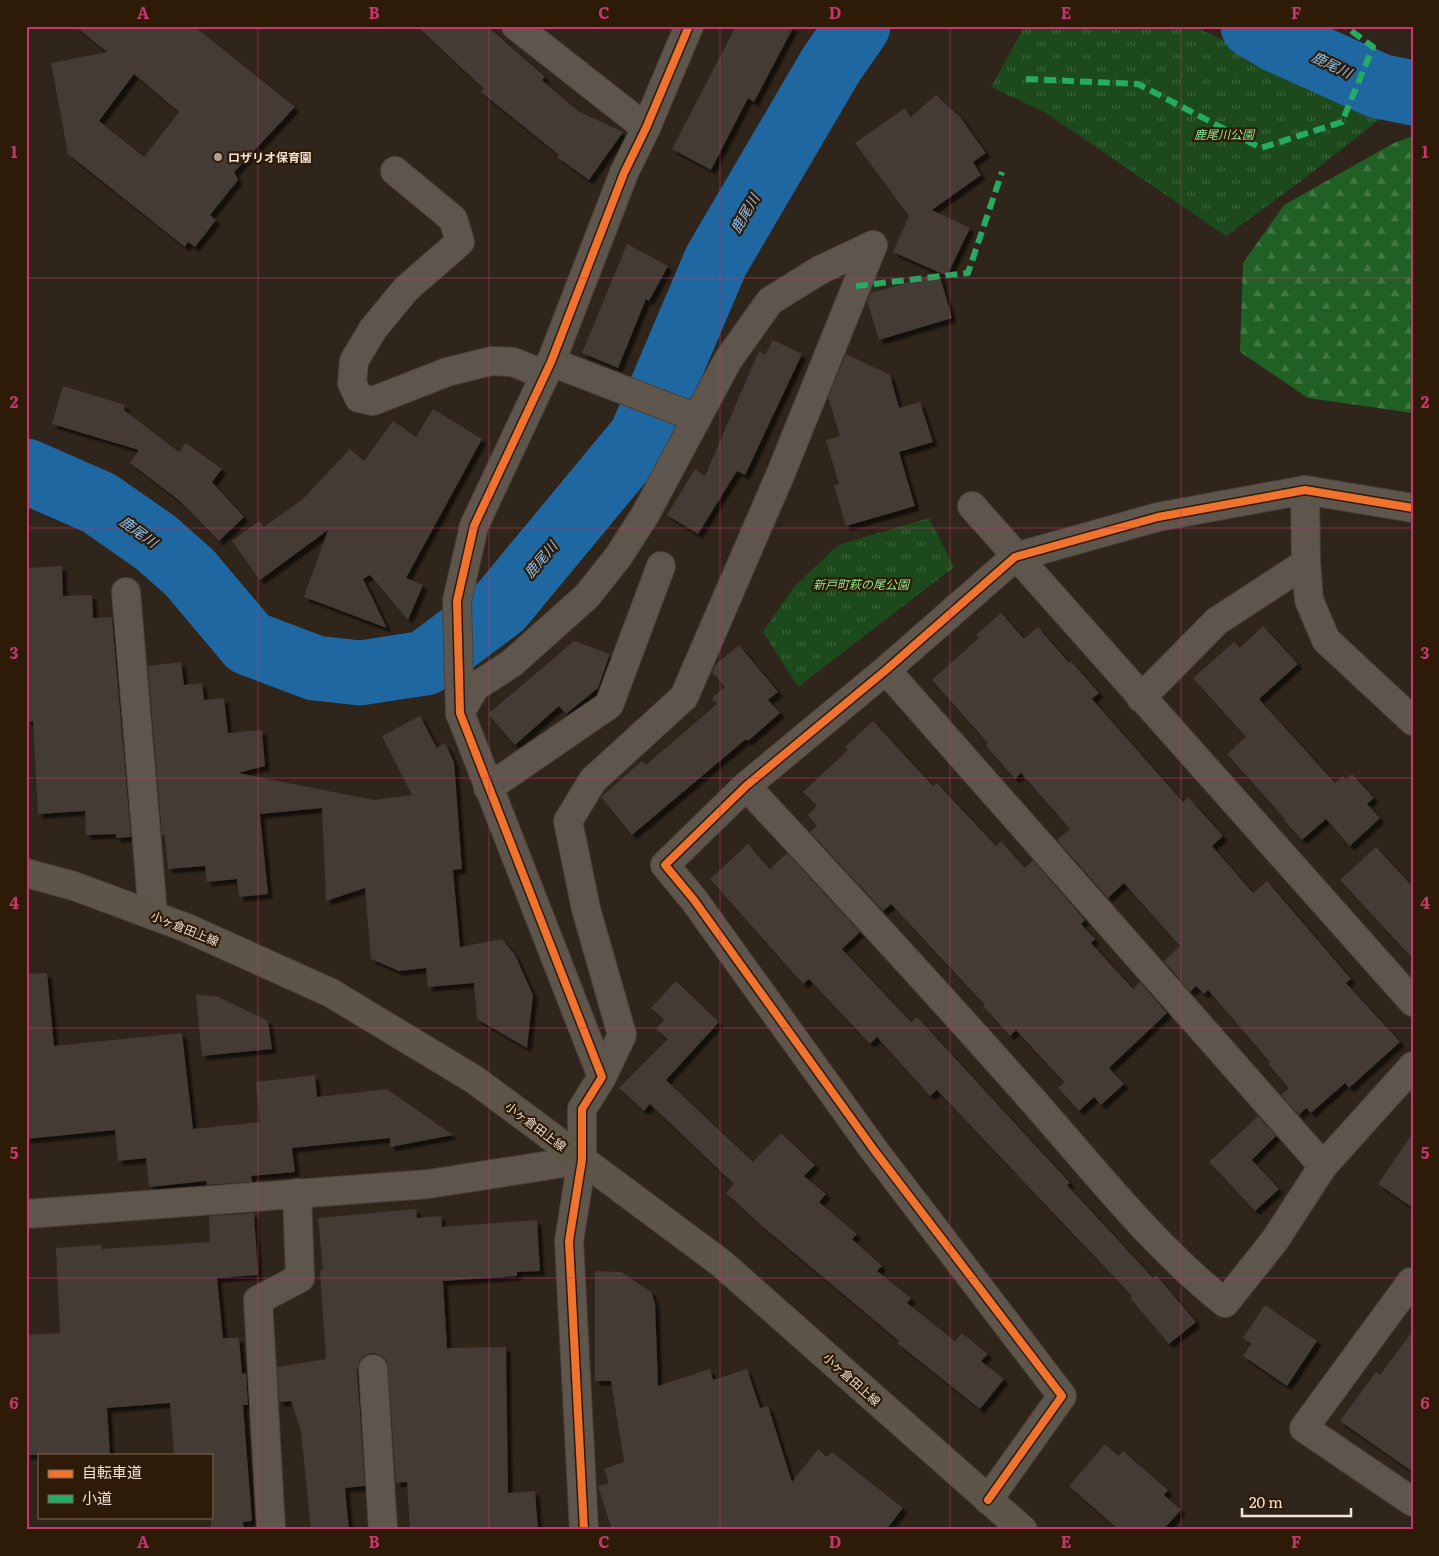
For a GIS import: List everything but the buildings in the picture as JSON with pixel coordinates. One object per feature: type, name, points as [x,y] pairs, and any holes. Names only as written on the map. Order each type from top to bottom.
[{"type":"main road","name":"小ヶ倉田上線","points":[[26,873],[74,886],[187,928],[330,993],[475,1080],[721,1263],[1023,1530]]},
{"type":"street","points":[[516,26],[646,128]]},
{"type":"street","points":[[602,1077],[460,712],[457,601],[474,526],[548,369],[624,173],[646,128],[689,26]]},
{"type":"street","points":[[396,171],[453,219],[460,242],[406,289],[373,329],[354,362],[352,383],[358,398],[373,401],[447,372],[491,361],[513,362],[616,387],[697,418]]},
{"type":"street","points":[[460,712],[475,687],[512,663],[587,596],[618,557],[645,515],[728,360],[770,301],[820,270],[873,245],[781,473],[684,697],[593,780],[568,821],[586,909],[622,1035],[602,1077],[582,1109],[582,1160],[569,1241],[584,1530]]},
{"type":"street","points":[[1305,490],[1306,563],[1309,600],[1326,640],[1413,721]]},
{"type":"street","points":[[988,1500],[1062,1396],[874,1150],[694,900],[665,865],[746,786],[886,670],[1015,557],[1158,517],[1305,490],[1413,508]]},
{"type":"street","points":[[972,506],[1015,557],[1413,1002]]},
{"type":"street","points":[[1141,698],[1217,621],[1306,563]]},
{"type":"street","points":[[488,788],[609,705],[661,566]]},
{"type":"street","points":[[126,592],[154,915]]},
{"type":"street","points":[[886,670],[1323,1166]]},
{"type":"street","points":[[746,786],[933,988],[1138,1220],[1204,1287],[1225,1303],[1275,1240],[1323,1166],[1413,1066]]},
{"type":"street","points":[[26,1214],[429,1184],[582,1160]]},
{"type":"street","points":[[271,1530],[258,1300],[300,1278],[297,1193]]},
{"type":"street","points":[[1413,1284],[1410,1282],[1304,1428],[1413,1502]]},
{"type":"street","points":[[373,1369],[383,1530]]},
{"type":"green space","name":"鹿尾川公園","points":[[1025,26],[1193,26],[1385,115],[1309,175],[1226,236],[1046,113],[991,87]]},
{"type":"green space","points":[[1413,136],[1413,413],[1308,398],[1240,352],[1243,263],[1284,205],[1394,143]]},
{"type":"green space","name":"新戸町萩の尾公園","points":[[929,518],[954,567],[798,687],[763,632],[794,587],[838,545]]},
{"type":"waterway","name":"鹿尾川","points":[[26,471],[99,503],[155,542],[190,573],[249,643],[315,668],[360,673],[425,663],[501,606],[641,437],[716,261],[831,65],[858,26]]},
{"type":"waterway","name":"鹿尾川","points":[[1253,26],[1279,41],[1379,86],[1413,93]]},
{"type":"marked path","points":[[1026,79],[1138,84],[1261,148],[1342,122],[1373,47],[1345,26]]},
{"type":"marked path","points":[[856,286],[968,273],[1002,172]]},
{"type":"cycle path","points":[[584,1530],[569,1241],[582,1160],[582,1109],[602,1077],[460,713],[457,601],[474,526],[551,362],[624,173],[646,128],[689,26]]},
{"type":"cycle path","points":[[988,1500],[1062,1396],[874,1150],[694,900],[665,865],[746,786],[886,670],[1015,557],[1158,517],[1305,490],[1413,508]]},
{"type":"place","name":"ロザリオ保育園","points":[[218,157]]}]
